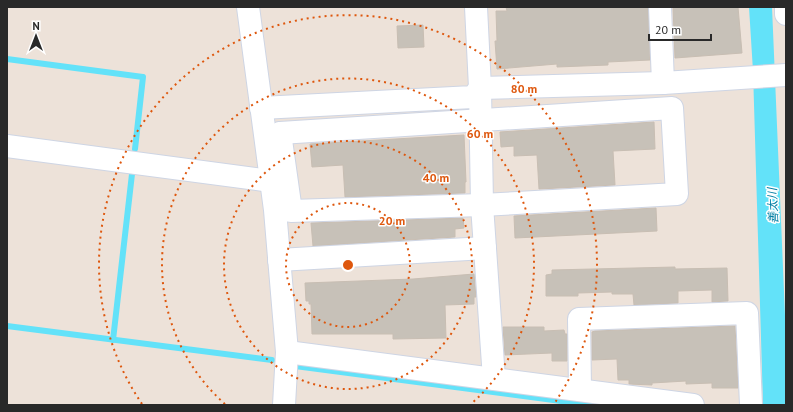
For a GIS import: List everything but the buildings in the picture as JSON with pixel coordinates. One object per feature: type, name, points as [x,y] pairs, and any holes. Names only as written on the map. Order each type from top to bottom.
[{"type":"street","points":[[248,7],[271,181],[279,260],[287,352],[284,405]]},
{"type":"street","points":[[476,7],[480,88],[482,205],[494,379]]},
{"type":"street","points":[[660,7],[663,83]]},
{"type":"street","points":[[786,7],[786,14]]},
{"type":"street","points":[[480,88],[663,83],[749,76],[784,75]]},
{"type":"street","points":[[261,108],[473,97],[480,88]]},
{"type":"street","points":[[672,108],[677,194],[482,205],[291,211],[280,133],[672,108]]},
{"type":"street","points":[[7,146],[271,181]]},
{"type":"street","points":[[279,260],[485,248]]},
{"type":"street","points":[[580,390],[579,319],[747,313],[751,405]]},
{"type":"street","points":[[287,352],[693,405]]},
{"type":"water","name":"善太川","points":[[749,7],[772,7],[786,339],[786,405],[763,405],[753,71]]},
{"type":"waterway","points":[[7,59],[143,77],[135,149]]},
{"type":"waterway","points":[[113,340],[132,174]]},
{"type":"waterway","points":[[7,326],[272,360]]},
{"type":"waterway","points":[[295,366],[591,405]]}]
